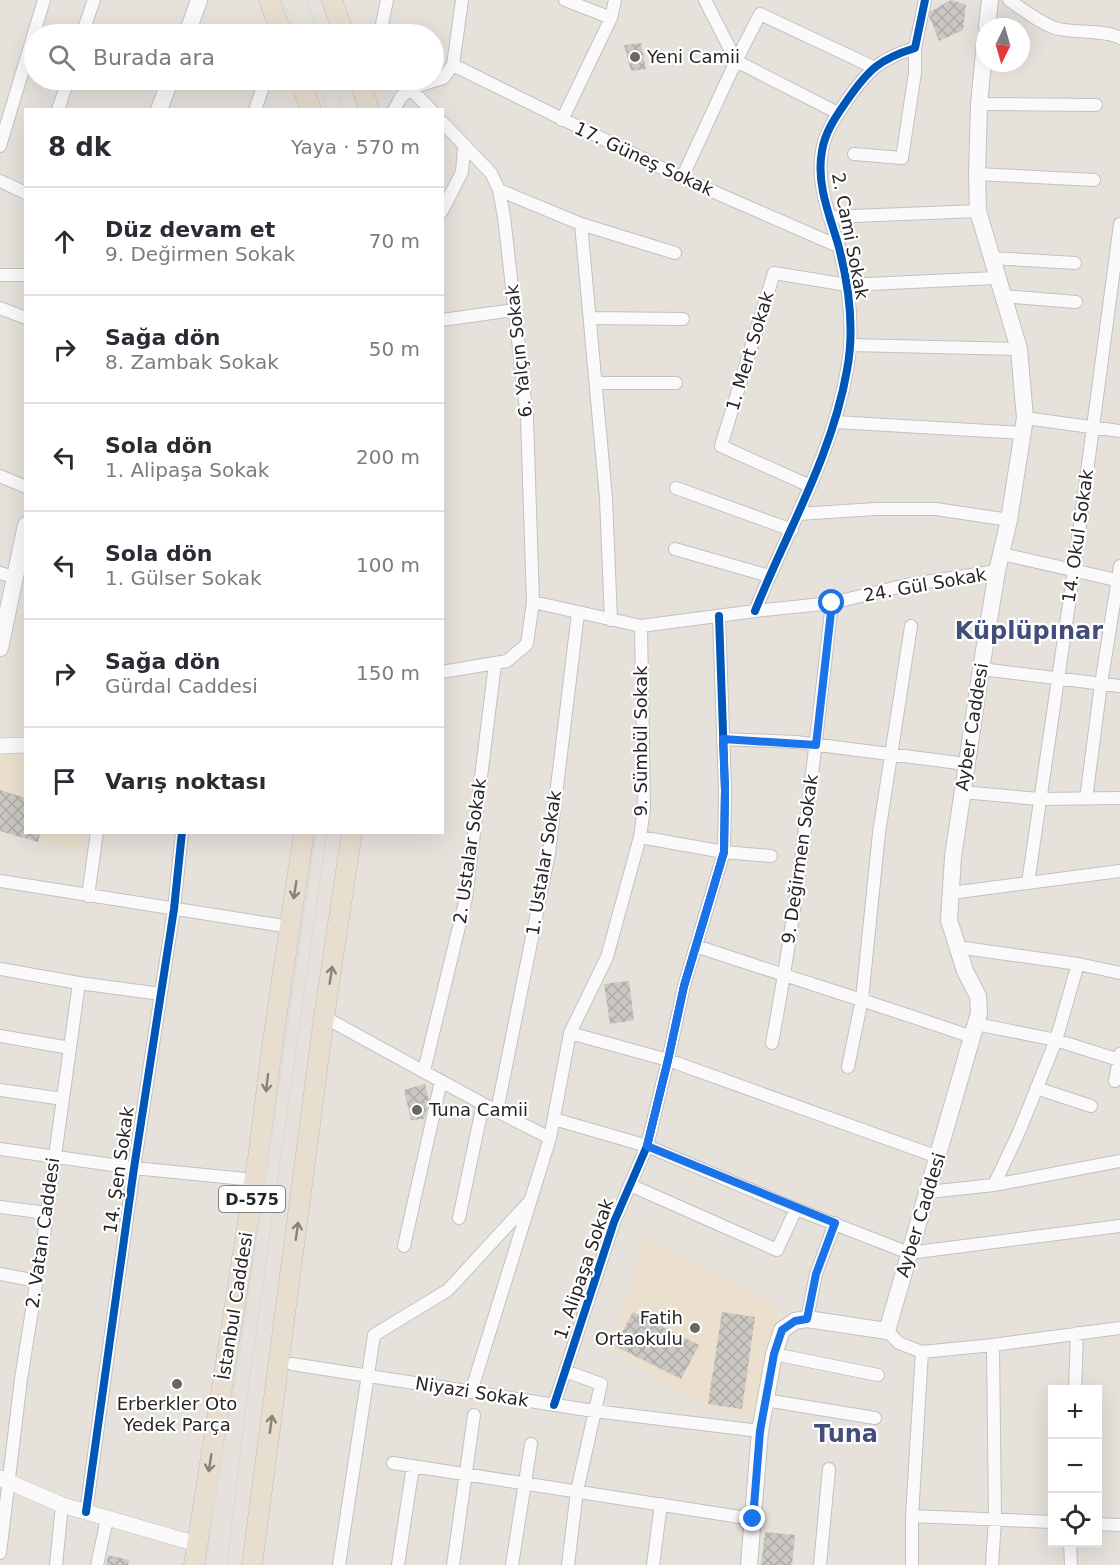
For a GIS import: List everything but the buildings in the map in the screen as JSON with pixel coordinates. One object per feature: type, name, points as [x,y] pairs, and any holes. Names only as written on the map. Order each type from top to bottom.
[{"type":"highway","points":[[269,0],[278,24]]},
{"type":"highway","points":[[332,0],[340,24]]},
{"type":"highway","points":[[304,90],[310,108]]},
{"type":"highway","points":[[363,90],[368,108]]},
{"type":"highway","name":"İstanbul Caddesi","points":[[194,1565],[255,1180],[304,834]]},
{"type":"highway","name":"D-575","points":[[252,1565],[324,1017],[352,834]]},
{"type":"main road","points":[[191,24],[199,0]]},
{"type":"main road","points":[[988,18],[990,0]]},
{"type":"main road","name":"Ayber Caddesi","points":[[887,1331],[979,1013],[978,996],[964,971],[949,920],[953,857],[981,669],[1024,426],[1019,349],[996,278],[978,211],[979,104],[982,72]]},
{"type":"main road","points":[[160,108],[166,90]]},
{"type":"main road","points":[[0,648],[7,575],[23,545]]},
{"type":"main road","points":[[749,1565],[760,1431],[774,1354],[782,1330],[795,1321],[807,1319],[887,1331]]},
{"type":"street","points":[[37,24],[44,0]]},
{"type":"street","points":[[86,24],[94,0]]},
{"type":"street","points":[[382,24],[387,0]]},
{"type":"street","points":[[444,77],[453,65],[462,0]]},
{"type":"street","points":[[565,0],[611,18]]},
{"type":"street","points":[[562,120],[611,18],[615,0]]},
{"type":"street","points":[[705,0],[736,61],[838,113]]},
{"type":"street","points":[[854,154],[902,158],[915,73],[915,48],[925,0]]},
{"type":"street","points":[[1009,0],[1055,29],[1113,34],[1120,38]]},
{"type":"street","points":[[682,178],[760,14],[873,67]]},
{"type":"street","name":"2. Cami Sokak","points":[[755,611],[769,576],[792,530],[836,422],[851,345],[851,315],[847,285],[821,185],[821,152],[826,135],[838,113],[873,67],[891,56],[915,48]]},
{"type":"street","name":"17. Güneş Sokak","points":[[453,65],[682,178],[838,246]]},
{"type":"street","points":[[0,146],[24,66]]},
{"type":"street","points":[[59,108],[65,90]]},
{"type":"street","points":[[256,108],[262,90]]},
{"type":"street","points":[[395,108],[401,97],[409,90]]},
{"type":"street","points":[[413,90],[429,108]]},
{"type":"street","points":[[979,104],[1096,105]]},
{"type":"street","name":"6. Yalçın Sokak","points":[[444,124],[491,173],[499,190],[527,418],[533,602],[527,644],[507,661],[495,664]]},
{"type":"street","points":[[444,207],[462,172],[464,146]]},
{"type":"street","points":[[977,174],[1094,180]]},
{"type":"street","points":[[0,181],[24,192]]},
{"type":"street","points":[[499,190],[580,224],[675,253]]},
{"type":"street","points":[[830,217],[978,211]]},
{"type":"street","points":[[580,224],[597,383],[606,498],[611,620]]},
{"type":"street","name":"14. Okul Sokak","points":[[1028,883],[1094,427],[1120,224]]},
{"type":"street","points":[[991,258],[1075,262]]},
{"type":"street","name":"1. Mert Sokak","points":[[810,486],[721,446],[774,273],[847,285],[996,278]]},
{"type":"street","points":[[0,275],[24,275]]},
{"type":"street","points":[[1002,296],[1076,302]]},
{"type":"street","points":[[0,309],[24,317]]},
{"type":"street","points":[[444,320],[514,310]]},
{"type":"street","points":[[590,318],[683,319]]},
{"type":"street","points":[[851,345],[1019,349]]},
{"type":"street","points":[[597,383],[676,383]]},
{"type":"street","points":[[836,422],[1094,427],[1120,431]]},
{"type":"street","points":[[0,476],[24,486]]},
{"type":"street","points":[[676,488],[792,530]]},
{"type":"street","points":[[798,514],[876,509],[936,509],[1009,520]]},
{"type":"street","points":[[675,549],[769,576]]},
{"type":"street","points":[[1002,554],[1119,581]]},
{"type":"street","points":[[1086,799],[1120,566]]},
{"type":"street","name":"24. Gül Sokak","points":[[533,602],[641,626],[832,603],[906,585],[997,572]]},
{"type":"street","name":"9. Değirmen Sokak","points":[[771,1043],[784,976],[816,745],[832,603]]},
{"type":"street","name":"1. Ustalar Sokak","points":[[497,1111],[549,853],[578,613]]},
{"type":"street","name":"1. Alipaşa Sokak","points":[[554,1405],[615,1222],[647,1146],[684,986],[724,852],[725,790],[719,616]]},
{"type":"street","name":"9. Sümbül Sokak","points":[[471,1392],[533,1199],[550,1137],[570,1033],[607,957],[640,837],[644,808],[641,626]]},
{"type":"street","points":[[848,1067],[862,999],[879,833],[911,626]]},
{"type":"street","points":[[444,672],[495,664]]},
{"type":"street","name":"2. Ustalar Sokak","points":[[424,1071],[466,898],[495,664]]},
{"type":"street","points":[[981,669],[1120,686]]},
{"type":"street","points":[[723,739],[816,745],[966,764]]},
{"type":"street","points":[[0,746],[24,746]]},
{"type":"street","points":[[962,792],[1039,799],[1120,798]]},
{"type":"street","points":[[88,896],[98,834]]},
{"type":"street","name":"14. Şen Sokak","points":[[86,1512],[134,1168],[174,909],[182,834]]},
{"type":"street","points":[[640,837],[724,852],[771,856]]},
{"type":"street","points":[[951,893],[1120,871]]},
{"type":"street","points":[[0,881],[290,927]]},
{"type":"street","points":[[696,946],[784,976],[974,1031],[1056,1040],[1119,1057],[1115,1081]]},
{"type":"street","points":[[957,947],[1078,964],[1120,973]]},
{"type":"street","points":[[994,1185],[1056,1040],[1078,964]]},
{"type":"street","points":[[0,969],[161,994]]},
{"type":"street","name":"2. Vatan Caddesi","points":[[0,1553],[5,1481],[37,1281],[79,983]]},
{"type":"street","points":[[324,1017],[483,1104],[550,1137]]},
{"type":"street","points":[[570,1033],[668,1060],[938,1157]]},
{"type":"street","points":[[0,1036],[70,1048]]},
{"type":"street","points":[[404,1246],[441,1081]]},
{"type":"street","points":[[1036,1088],[1091,1106]]},
{"type":"street","points":[[0,1090],[63,1100]]},
{"type":"street","points":[[459,1218],[483,1104]]},
{"type":"street","points":[[554,1119],[647,1146],[796,1209],[909,1253],[1120,1226]]},
{"type":"street","points":[[0,1149],[134,1168],[255,1180]]},
{"type":"street","points":[[928,1192],[994,1185],[1120,1161]]},
{"type":"street","points":[[630,1185],[777,1250],[796,1209]]},
{"type":"street","points":[[339,1565],[374,1335],[448,1290],[533,1199]]},
{"type":"street","points":[[0,1207],[47,1213]]},
{"type":"street","points":[[807,1319],[816,1274],[835,1223]]},
{"type":"street","points":[[0,1274],[37,1281]]},
{"type":"street","points":[[887,1331],[899,1343],[921,1352],[1120,1328]]},
{"type":"street","points":[[1075,1385],[1077,1333]]},
{"type":"street","points":[[992,1565],[995,1520],[993,1345]]},
{"type":"street","points":[[912,1565],[912,1516],[921,1352]]},
{"type":"street","points":[[774,1354],[878,1375]]},
{"type":"street","name":"Niyazi Sokak","points":[[292,1364],[594,1411],[760,1431]]},
{"type":"street","points":[[565,1371],[601,1384],[577,1491],[568,1565]]},
{"type":"street","points":[[765,1400],[875,1418]]},
{"type":"street","points":[[453,1565],[474,1415]]},
{"type":"street","points":[[512,1565],[531,1444]]},
{"type":"street","points":[[393,1463],[753,1519]]},
{"type":"street","points":[[398,1565],[413,1466]]},
{"type":"street","points":[[820,1565],[829,1469]]},
{"type":"street","points":[[5,1481],[107,1519],[197,1544]]},
{"type":"street","points":[[56,1565],[62,1504]]},
{"type":"street","points":[[653,1565],[661,1504]]},
{"type":"street","points":[[912,1516],[1048,1522]]},
{"type":"street","points":[[97,1565],[107,1519]]},
{"type":"street","points":[[1102,1524],[1120,1525]]},
{"type":"street","points":[[1070,1547],[1071,1565]]},
{"type":"shaded area","points":[[0,754],[24,756],[24,834],[83,834],[87,852],[0,830]]},
{"type":"shaded area","name":"Fatih Ortaokulu","points":[[645,1238],[778,1308],[755,1418],[709,1408],[610,1349]]},
{"type":"tram line","points":[[282,0],[293,24]]},
{"type":"tram line","points":[[306,0],[316,24]]},
{"type":"tram line","points":[[319,90],[326,108]]},
{"type":"tram line","points":[[338,90],[343,108]]},
{"type":"tram line","points":[[206,1565],[216,1488],[238,1365],[316,834]]},
{"type":"tram line","points":[[227,1565],[247,1396],[327,834]]},
{"type":"cycle path","points":[[755,611],[820,463],[831,433],[847,370],[851,338],[848,291],[842,259],[822,187],[821,163],[824,144],[836,117],[869,73],[893,56],[915,48],[925,0]]},
{"type":"cycle path","points":[[554,1405],[614,1222],[647,1146],[684,986],[724,852],[725,790],[719,616]]},
{"type":"cycle path","points":[[86,1512],[134,1168],[174,909],[182,834]]},
{"type":"place","name":"Yeni Camii","points":[[635,57]]},
{"type":"place","name":"Tuna Camii","points":[[417,1110]]},
{"type":"place","name":"Fatih Ortaokulu","points":[[695,1328]]},
{"type":"place","name":"Erberkler Oto Yedek Parça","points":[[177,1384]]},
{"type":"district","name":"Küplüpınar","points":[[1029,631]]},
{"type":"district","name":"Tuna","points":[[846,1434]]},
{"type":"route","points":[[753,1519],[760,1431],[774,1354],[782,1330],[795,1321],[807,1319],[816,1274],[835,1223],[796,1209],[647,1146],[684,986],[724,852],[723,739],[816,745],[832,603]]}]
